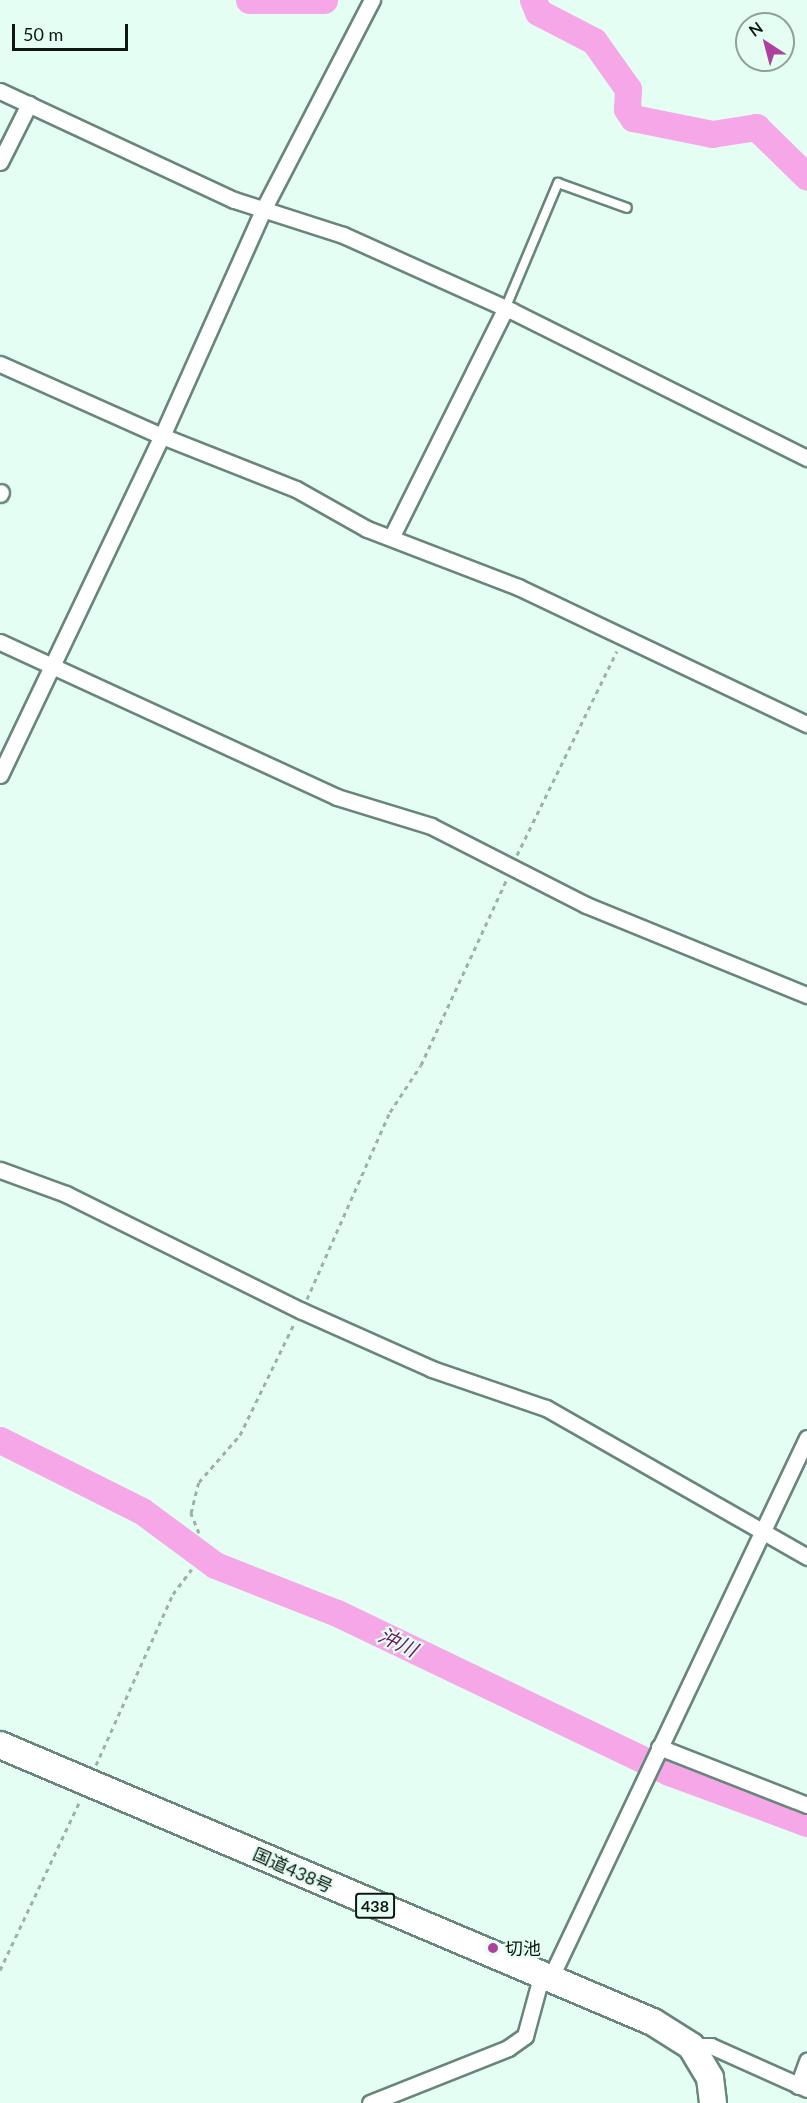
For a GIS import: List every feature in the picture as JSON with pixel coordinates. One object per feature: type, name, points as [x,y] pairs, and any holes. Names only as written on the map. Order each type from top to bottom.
[{"type":"highway","name":"国道438号","points":[[0,1745],[89,1780],[545,1979],[653,2022],[691,2046],[710,2078],[713,2103]]},
{"type":"street","points":[[0,776],[163,431],[263,210],[372,0]]},
{"type":"street","points":[[0,91],[263,210],[344,235],[505,309],[807,458]]},
{"type":"street","points":[[0,162],[29,104]]},
{"type":"street","points":[[393,533],[505,309]]},
{"type":"street","points":[[0,364],[244,466],[624,637],[807,724]]},
{"type":"street","points":[[0,642],[52,668],[146,705],[337,797],[431,826],[513,864],[586,905],[807,995]]},
{"type":"street","points":[[0,1170],[66,1194],[302,1311],[432,1369],[546,1408],[760,1534],[807,1557]]},
{"type":"street","points":[[370,2103],[508,2048],[525,2036],[545,1979],[648,1773],[807,1438]]},
{"type":"street","points":[[658,1751],[807,1805]]},
{"type":"street","points":[[691,2046],[711,2046],[802,2088],[807,2061]]},
{"type":"lane","points":[[505,309],[558,183],[627,208]]},
{"type":"path","points":[[199,1533],[191,1513],[199,1482],[240,1435],[302,1311],[367,1162],[421,1065],[513,864],[624,637]]},
{"type":"path","points":[[0,1970],[89,1780],[172,1594],[192,1569]]},
{"type":"waterway","points":[[249,0],[324,0]]},
{"type":"waterway","points":[[533,0],[538,12],[594,41],[628,89],[627,109],[633,118],[712,134],[756,127],[807,177]]},
{"type":"waterway","points":[[67,386],[161,427]]},
{"type":"waterway","points":[[211,447],[284,476]]},
{"type":"waterway","points":[[396,532],[421,542]]},
{"type":"waterway","points":[[626,630],[670,651]]},
{"type":"waterway","name":"沖川","points":[[0,1440],[142,1511],[215,1565],[337,1613],[669,1772],[807,1823]]},
{"type":"place","name":"切池","points":[[493,1948]]}]
